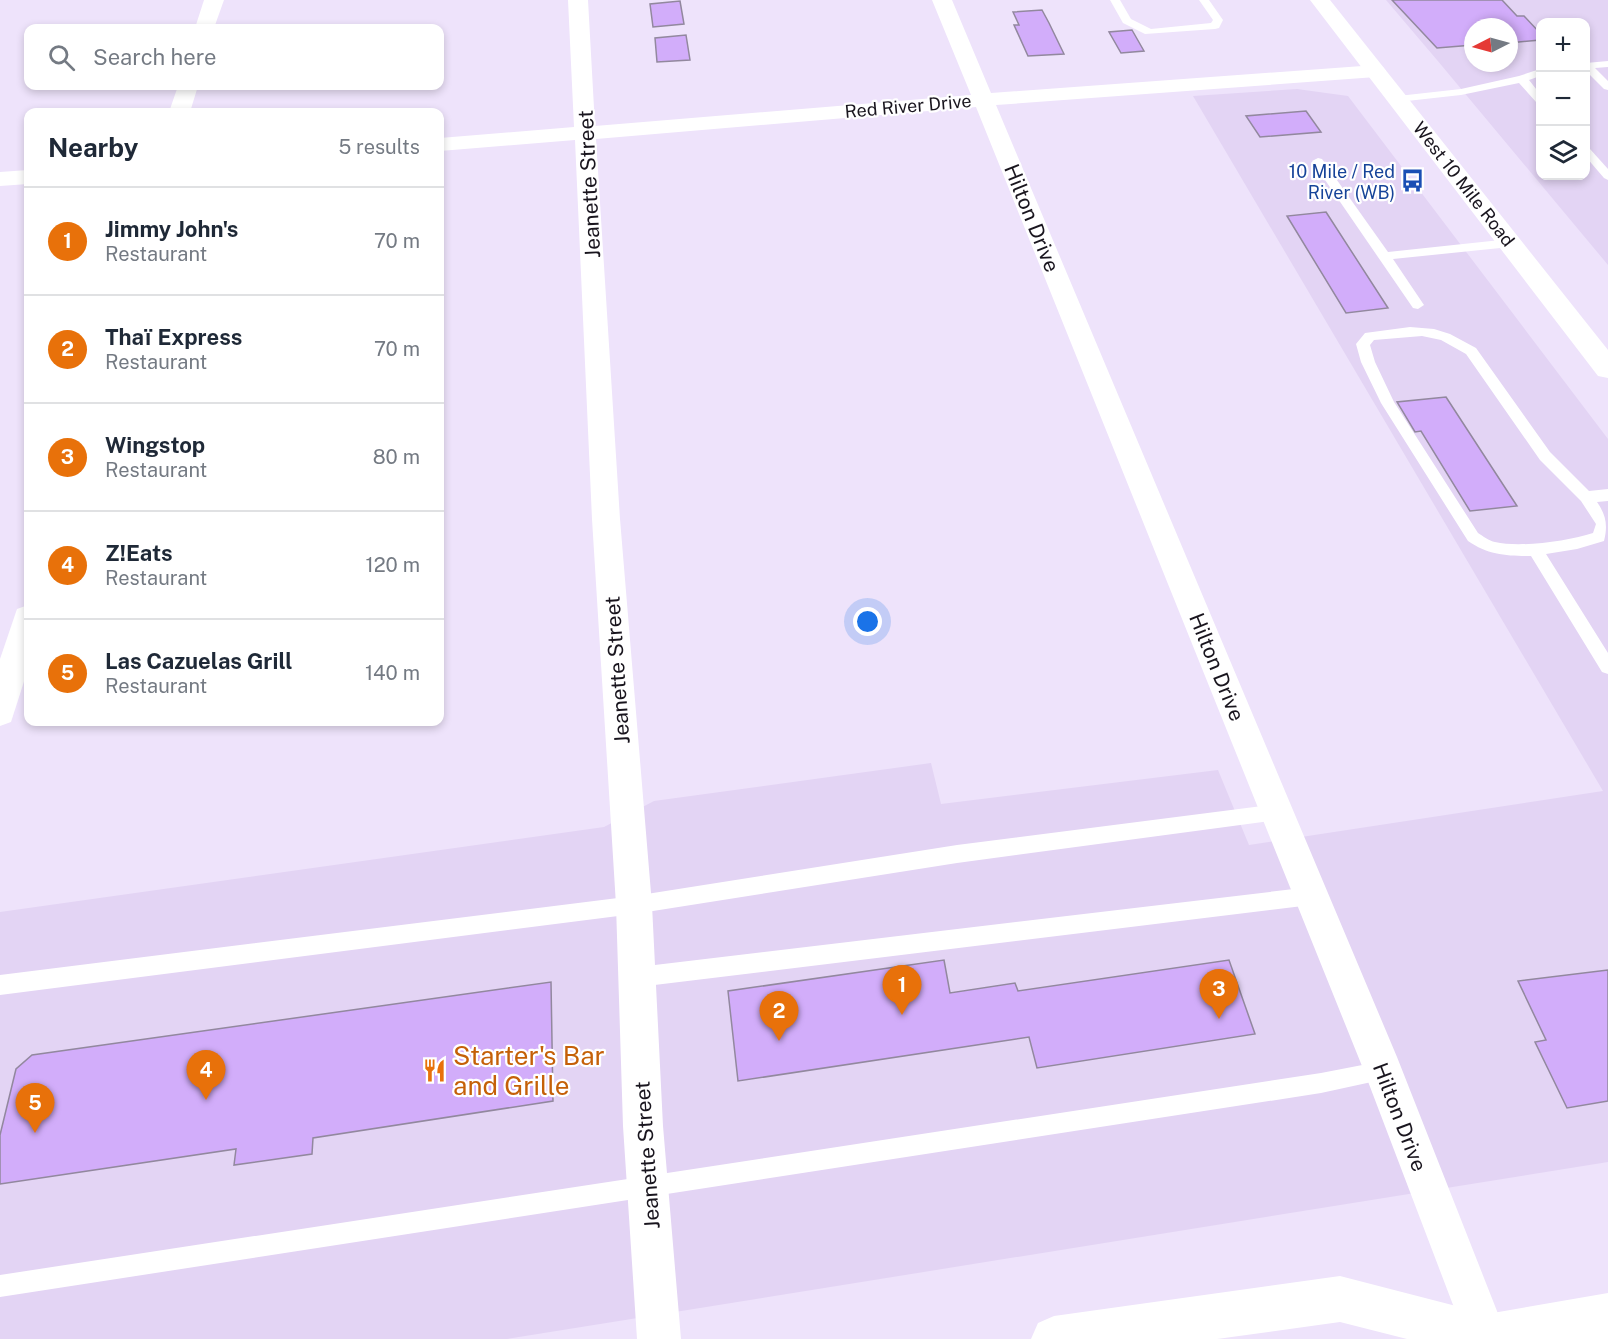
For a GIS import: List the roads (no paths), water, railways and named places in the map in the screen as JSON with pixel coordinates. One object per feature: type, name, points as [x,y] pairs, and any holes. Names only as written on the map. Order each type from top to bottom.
[{"type":"main road","name":"West 10 Mile Road","points":[[1320,0],[1608,369]]},
{"type":"main road","points":[[1054,1339],[1340,1299],[1485,1338],[1608,1316]]},
{"type":"street","points":[[206,24],[214,0]]},
{"type":"street","name":"Jeanette Street","points":[[578,0],[606,519],[634,904],[647,1185],[659,1339]]},
{"type":"street","name":"Hilton Drive","points":[[942,0],[1383,1071],[1485,1338]]},
{"type":"street","name":"Red River Drive","points":[[444,145],[984,100],[1376,71]]},
{"type":"street","points":[[181,108],[187,90]]},
{"type":"street","points":[[0,179],[24,177]]},
{"type":"street","points":[[0,712],[24,631]]},
{"type":"lane","points":[[1115,0],[1127,21],[1149,32],[1215,26],[1218,20],[1204,0]]},
{"type":"lane","points":[[1590,66],[1608,64]]},
{"type":"lane","points":[[1590,70],[1608,87]]},
{"type":"lane","points":[[1398,99],[1470,91],[1536,74]]},
{"type":"lane","points":[[1522,79],[1536,95]]},
{"type":"lane","points":[[1590,156],[1608,176]]},
{"type":"lane","points":[[1318,161],[1418,305]]},
{"type":"lane","points":[[1385,256],[1510,243]]},
{"type":"lane","points":[[1412,330],[1436,332],[1455,340],[1471,351],[1545,456],[1586,497],[1604,524],[1599,537],[1584,543],[1507,551],[1490,548],[1473,537],[1388,403],[1363,344],[1370,336],[1412,330]]},
{"type":"lane","points":[[1586,497],[1608,495]]},
{"type":"lane","points":[[1534,548],[1608,667]]},
{"type":"lane","points":[[0,985],[634,904],[957,854],[1276,812]]},
{"type":"lane","points":[[638,977],[1311,896]]},
{"type":"lane","points":[[0,1286],[1321,1083],[1383,1071]]},
{"type":"place","name":"10 Mile / Red River (WB)","points":[[1413,181]]},
{"type":"place","name":"Jimmy John's","points":[[902,1015]]},
{"type":"place","name":"Wingstop","points":[[1219,1019]]},
{"type":"place","name":"Thaï Express","points":[[779,1041]]},
{"type":"place","name":"Starter's Bar and Grille","points":[[435,1070]]},
{"type":"place","name":"Z!Eats","points":[[206,1100]]},
{"type":"place","name":"Las Cazuelas Grill","points":[[35,1133]]}]
